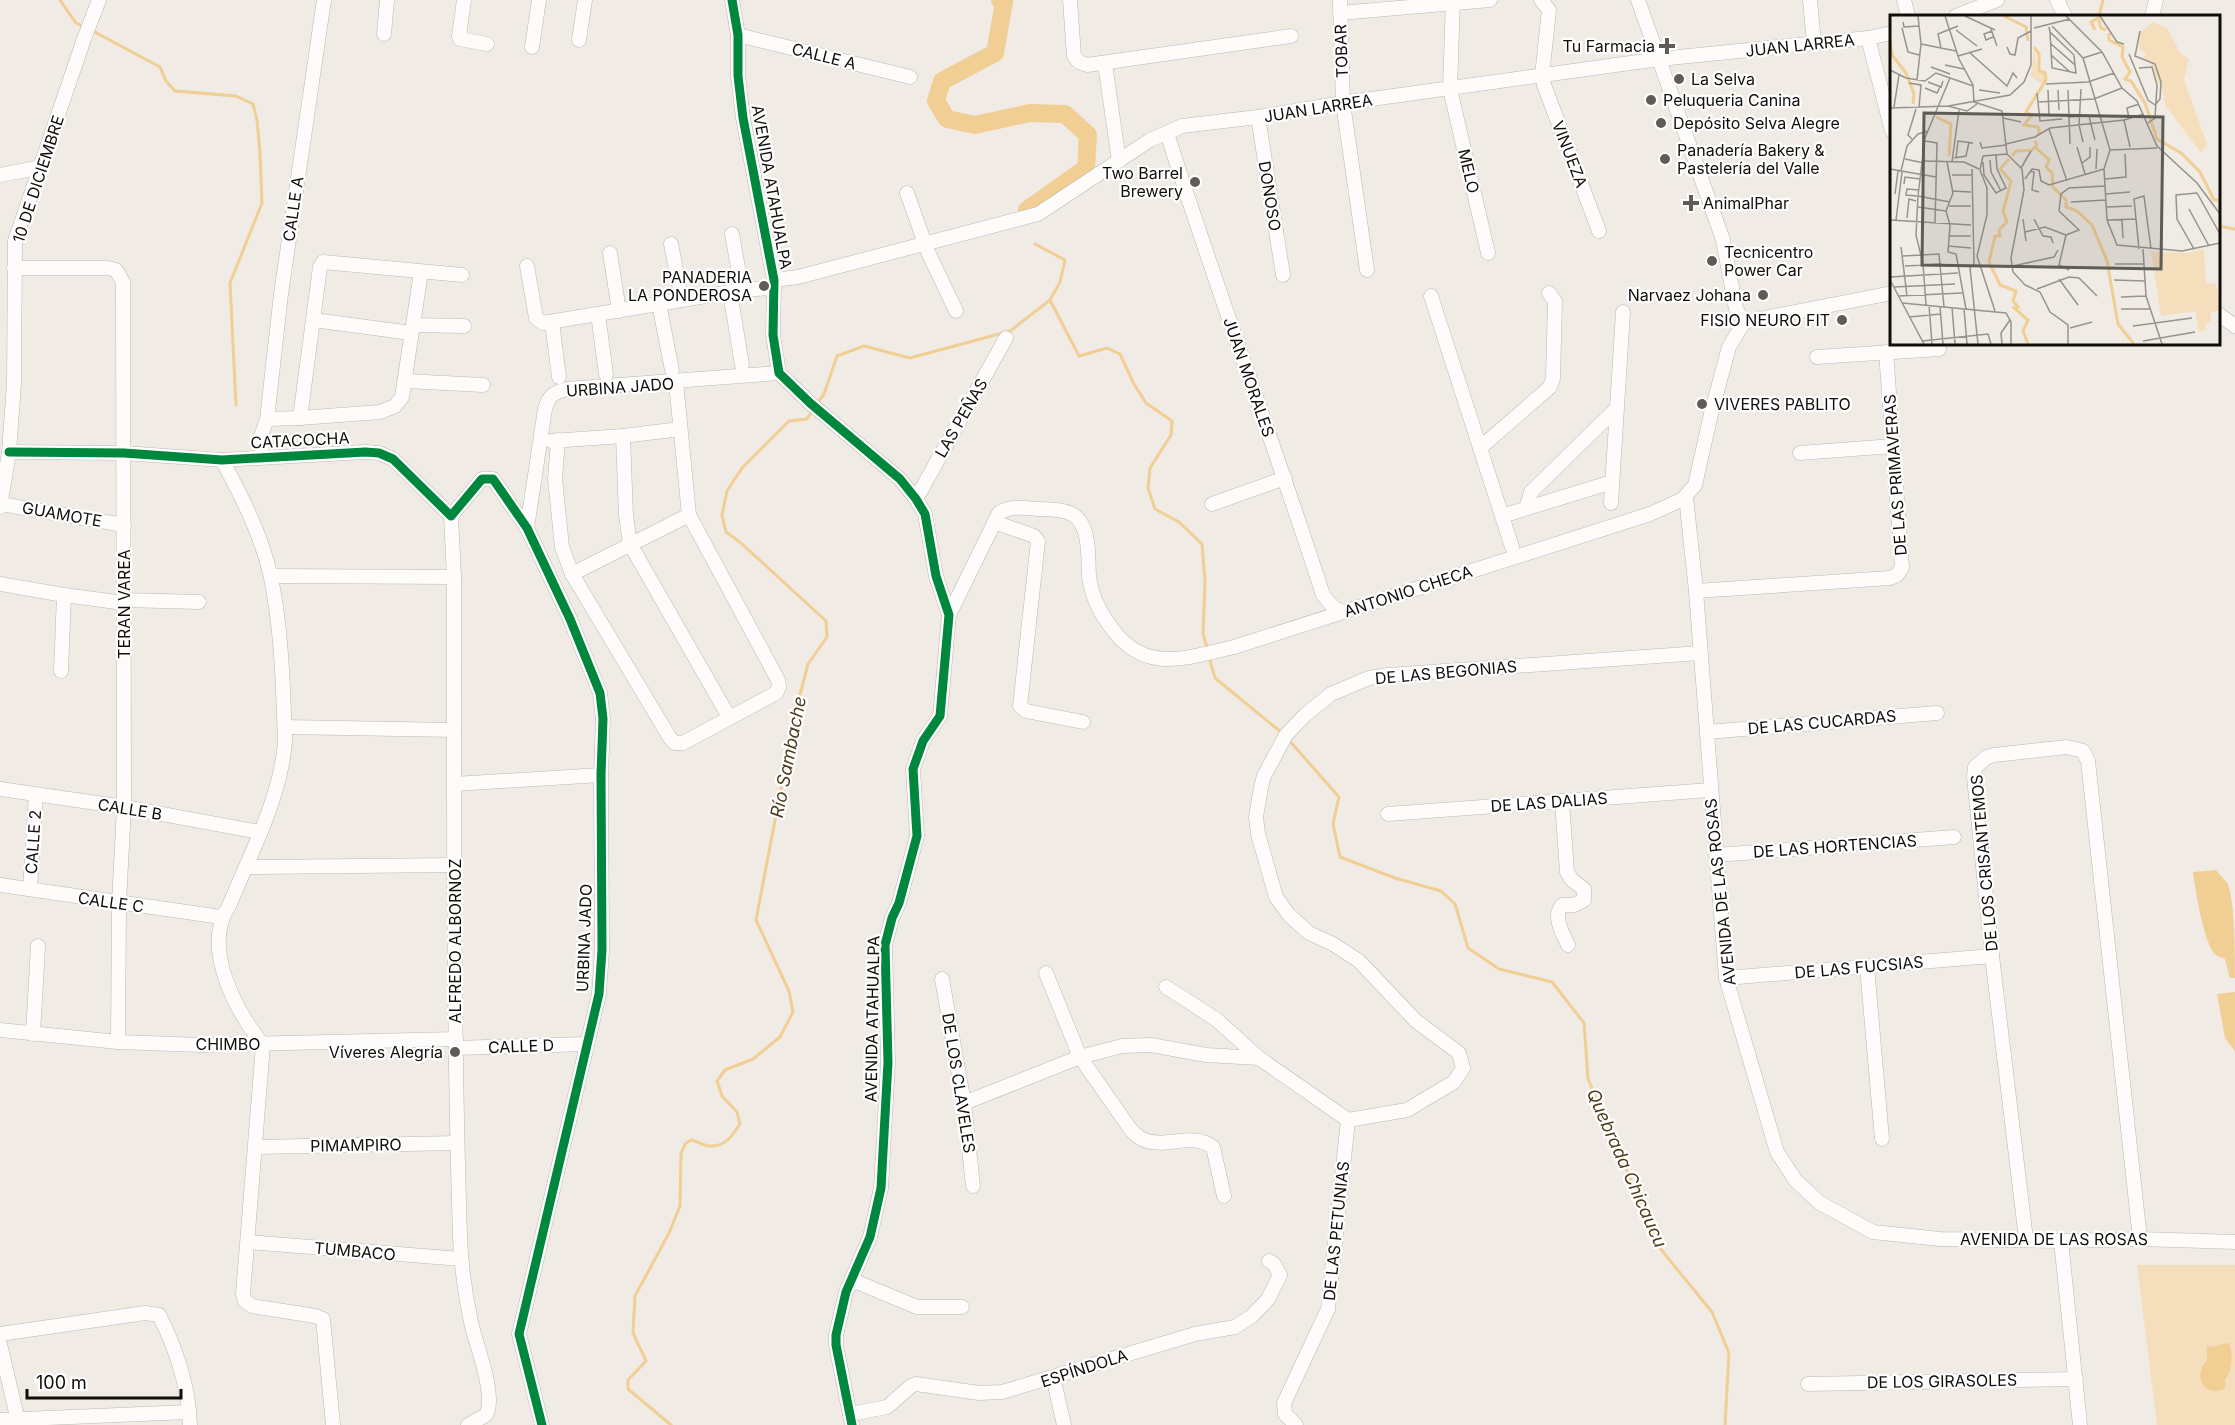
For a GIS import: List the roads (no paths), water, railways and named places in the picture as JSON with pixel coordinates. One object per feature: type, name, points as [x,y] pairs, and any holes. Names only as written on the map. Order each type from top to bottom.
[{"type":"street","name":"10 DE DICIEMBRE","points":[[0,506],[3,467],[9,452],[14,384],[7,316],[14,268],[15,241],[99,0]]},
{"type":"street","name":"CALLE A","points":[[263,457],[260,439],[272,419],[281,294],[324,0]]},
{"type":"street","points":[[384,34],[387,0]]},
{"type":"street","points":[[464,0],[460,39],[487,44]]},
{"type":"street","points":[[532,47],[538,0]]},
{"type":"street","points":[[579,40],[585,0]]},
{"type":"street","name":"AVENIDA ATAHUALPA","points":[[732,0],[738,35],[738,76],[743,118],[773,284],[773,335],[779,374],[894,473],[915,499],[925,514],[936,576],[949,615],[940,716],[923,741],[913,769],[917,836],[885,945],[888,1062],[881,1188],[870,1237],[842,1306],[835,1340],[851,1419]]},
{"type":"street","points":[[1070,0],[1074,56],[1079,62],[1087,65],[1291,36]]},
{"type":"street","points":[[1340,7],[1490,0]]},
{"type":"street","points":[[1540,0],[1549,10],[1542,76]]},
{"type":"street","points":[[1638,0],[1723,240],[1736,309],[1744,322]]},
{"type":"street","points":[[1810,0],[1814,44]]},
{"type":"street","points":[[1904,0],[1908,15]]},
{"type":"street","points":[[1959,15],[1997,0]]},
{"type":"street","points":[[2057,0],[2064,15]]},
{"type":"street","points":[[2152,15],[2156,0]]},
{"type":"street","name":"MELO","points":[[1453,2],[1450,89],[1488,253]]},
{"type":"street","name":"TOBAR","points":[[1340,7],[1343,103],[1367,270]]},
{"type":"street","name":"JUAN LARREA","points":[[552,322],[773,284],[1038,214],[1150,140],[1182,126],[1659,59],[1814,44],[1890,33]]},
{"type":"street","name":"CALLE A","points":[[738,35],[910,77]]},
{"type":"street","points":[[1868,38],[1890,123]]},
{"type":"street","points":[[1105,64],[1119,161]]},
{"type":"street","name":"VINUEZA","points":[[1542,76],[1599,231]]},
{"type":"street","name":"DONOSO","points":[[1258,117],[1283,275]]},
{"type":"street","name":"JUAN MORALES","points":[[1167,133],[1323,595],[1334,608],[1343,612]]},
{"type":"street","points":[[0,175],[42,167]]},
{"type":"street","points":[[907,193],[924,244],[956,310]]},
{"type":"street","points":[[732,234],[742,365]]},
{"type":"street","points":[[670,244],[682,300]]},
{"type":"street","points":[[610,253],[619,311]]},
{"type":"street","points":[[300,418],[320,267],[323,262],[462,275]]},
{"type":"street","points":[[527,266],[536,318],[543,323],[552,322],[560,377]]},
{"type":"street","name":"TERAN VAREA","points":[[14,268],[108,268],[116,270],[122,278],[124,807],[119,903],[118,1042]]},
{"type":"street","points":[[272,419],[388,410],[399,402],[406,381],[421,272]]},
{"type":"street","points":[[1480,448],[1552,384],[1555,301],[1550,293]]},
{"type":"street","points":[[1686,497],[1695,485],[1729,347],[1744,322],[1890,293]]},
{"type":"street","points":[[1431,296],[1512,547]]},
{"type":"street","points":[[659,304],[674,376],[680,429],[689,515],[778,680],[779,687],[776,693],[683,743],[675,743],[572,574],[562,547],[555,479],[555,440],[623,436],[680,429]]},
{"type":"street","points":[[1608,527],[1623,312]]},
{"type":"street","points":[[598,314],[606,374]]},
{"type":"street","points":[[2220,315],[2235,326]]},
{"type":"street","points":[[314,320],[412,329],[464,326]]},
{"type":"street","name":"LAS PEÑAS","points":[[915,499],[1006,338]]},
{"type":"street","points":[[1817,357],[1939,349]]},
{"type":"street","name":"DE LAS PRIMAVERAS","points":[[1696,591],[1890,578],[1897,575],[1902,567],[1886,352]]},
{"type":"street","name":"URBINA JADO","points":[[542,1425],[519,1334],[585,1044],[597,1004],[602,950],[603,719],[600,693],[570,619],[526,528],[545,409],[548,398],[552,394],[567,389],[674,376],[779,374]]},
{"type":"street","points":[[406,381],[483,385]]},
{"type":"street","points":[[1526,508],[1531,492],[1616,410]]},
{"type":"street","points":[[623,436],[626,515],[630,544],[729,717]]},
{"type":"street","points":[[1800,453],[1893,446]]},
{"type":"street","name":"CATACOCHA","points":[[9,452],[124,453],[222,460],[379,453],[393,459],[451,516]]},
{"type":"street","points":[[222,460],[249,515],[271,576],[283,660],[285,727],[284,755],[269,813],[229,906],[221,917],[219,946],[224,973],[234,1003],[263,1045],[243,1294],[245,1301],[252,1306],[323,1319],[333,1425]]},
{"type":"street","points":[[451,516],[482,478],[489,478],[498,484],[526,528]]},
{"type":"street","points":[[1212,504],[1285,478]]},
{"type":"street","points":[[1502,516],[1612,482]]},
{"type":"street","name":"ANTONIO CHECA","points":[[994,522],[999,513],[1013,507],[1064,511],[1077,517],[1084,530],[1090,585],[1096,603],[1119,639],[1146,657],[1173,660],[1234,646],[1343,612],[1650,514],[1678,503],[1686,497]]},
{"type":"street","name":"AVENIDA DE LAS ROSAS","points":[[1686,497],[1696,591],[1726,978],[1777,1152],[1796,1181],[1820,1203],[1873,1232],[1940,1239],[2061,1241],[2140,1239],[2235,1242]]},
{"type":"street","name":"GUAMOTE","points":[[0,506],[124,525]]},
{"type":"street","points":[[572,574],[689,515]]},
{"type":"street","name":"ALFREDO ALBORNOZ","points":[[451,516],[454,577],[457,1143],[461,1259],[471,1324],[480,1352],[489,1406],[486,1415],[468,1425]]},
{"type":"street","points":[[949,615],[994,522],[1034,536],[1038,542],[1020,705],[1026,711],[1083,722]]},
{"type":"street","points":[[271,576],[454,577]]},
{"type":"street","points":[[0,584],[124,602],[199,602]]},
{"type":"street","points":[[60,672],[64,595]]},
{"type":"street","name":"DE LAS BEGONIAS","points":[[1348,1120],[1407,1110],[1454,1082],[1463,1068],[1459,1053],[1416,1021],[1359,961],[1333,944],[1310,933],[1289,915],[1276,897],[1258,834],[1257,817],[1261,787],[1279,747],[1305,715],[1331,694],[1368,678],[1700,653]]},
{"type":"street","name":"DE LAS CUCARDAS","points":[[1707,732],[1937,712]]},
{"type":"street","points":[[285,727],[454,730]]},
{"type":"street","name":"DE LOS CRISANTEMOS","points":[[2026,1239],[1992,956],[1974,777],[1975,767],[1987,757],[2067,747],[2083,751],[2088,761],[2140,1239]]},
{"type":"street","points":[[454,784],[601,775]]},
{"type":"street","name":"CALLE B","points":[[0,789],[124,807],[260,832]]},
{"type":"street","name":"DE LAS DALIAS","points":[[1388,814],[1710,790]]},
{"type":"street","name":"CALLE 2","points":[[30,889],[36,795]]},
{"type":"street","points":[[1562,801],[1567,872],[1572,880],[1584,889],[1585,895],[1580,904],[1562,905],[1559,908],[1557,914],[1568,945]]},
{"type":"street","name":"DE LAS HORTENCIAS","points":[[1716,855],[1954,837]]},
{"type":"street","points":[[246,867],[455,864]]},
{"type":"street","name":"CALLE C","points":[[0,885],[221,917]]},
{"type":"street","points":[[33,1034],[38,946]]},
{"type":"street","name":"DE LAS FUCSIAS","points":[[1726,978],[1992,956]]},
{"type":"street","points":[[1867,967],[1882,1139]]},
{"type":"street","points":[[1046,973],[1080,1057],[1131,1130],[1141,1139],[1155,1143],[1187,1140],[1207,1142],[1213,1147],[1224,1196]]},
{"type":"street","name":"DE LOS CLAVELES","points":[[942,979],[964,1103],[973,1186]]},
{"type":"street","points":[[1166,987],[1217,1020],[1259,1058],[1348,1120]]},
{"type":"street","name":"CHIMBO","points":[[0,1030],[118,1042],[263,1045],[456,1044]]},
{"type":"street","name":"CALLE D","points":[[456,1044],[585,1044]]},
{"type":"street","points":[[964,1103],[1080,1057],[1122,1046],[1151,1045],[1206,1054],[1259,1058]]},
{"type":"street","name":"DE LAS PETUNIAS","points":[[1296,1425],[1291,1423],[1285,1414],[1284,1403],[1328,1309],[1348,1120]]},
{"type":"street","name":"PIMAMPIRO","points":[[256,1147],[457,1143]]},
{"type":"street","points":[[2061,1241],[2080,1425]]},
{"type":"street","name":"TUMBACO","points":[[248,1242],[461,1259]]},
{"type":"street","name":"ESPÍNDOLA","points":[[851,1419],[887,1407],[916,1384],[979,1393],[1002,1392],[1195,1334],[1234,1327],[1252,1316],[1268,1299],[1276,1285],[1280,1275],[1274,1264],[1269,1261]]},
{"type":"street","points":[[852,1280],[917,1307],[962,1307]]},
{"type":"street","points":[[0,1334],[145,1313],[159,1315],[175,1353],[190,1418],[19,1422],[0,1420]]},
{"type":"street","points":[[0,1344],[19,1422]]},
{"type":"street","points":[[1053,1377],[1064,1425]]},
{"type":"street","name":"DE LOS GIRASOLES","points":[[1808,1384],[2076,1379]]},
{"type":"waterway","points":[[60,0],[76,23],[84,27]]},
{"type":"waterway","points":[[1000,0],[1004,2],[995,53],[942,81],[936,101],[947,119],[975,125],[1030,113],[1065,114],[1088,135],[1086,168],[1027,210]]},
{"type":"waterway","points":[[2099,15],[2103,0]]},
{"type":"waterway","points":[[93,31],[160,67],[166,81],[175,91],[236,96],[253,104],[257,120],[262,203],[230,283],[236,405]]},
{"type":"waterway","points":[[2220,226],[2235,229]]},
{"type":"waterway","name":"Río Sambache","points":[[816,405],[824,394],[837,356],[864,346],[910,358],[1010,331],[1050,300],[1060,282],[1065,260],[1035,244]]},
{"type":"waterway","name":"Quebrada Chicaucu","points":[[1050,300],[1079,356],[1107,348],[1120,354],[1146,403],[1172,421],[1171,435],[1150,468],[1148,488],[1155,509],[1179,522],[1202,544],[1205,581],[1203,634],[1207,648]]},
{"type":"waterway","name":"Río Sambache","points":[[671,1425],[628,1389],[628,1380],[646,1361],[633,1333],[635,1296],[669,1233],[680,1206],[681,1154],[685,1144],[691,1140],[708,1146],[720,1145],[740,1124],[737,1112],[722,1096],[717,1081],[725,1070],[753,1059],[780,1037],[793,1012],[789,991],[756,920],[796,710],[808,664],[827,637],[826,621],[726,532],[722,515],[727,491],[742,468],[789,421],[807,419],[813,410]]},
{"type":"waterway","name":"Quebrada Chicaucu","points":[[1209,657],[1215,678],[1281,732]]},
{"type":"waterway","name":"Quebrada Chicaucu","points":[[1288,739],[1339,797],[1333,824],[1340,857],[1395,878],[1441,891],[1455,904],[1468,948],[1499,969],[1552,982],[1584,1023],[1588,1079],[1659,1247],[1712,1312],[1729,1353],[1725,1425]]},
{"type":"place","name":"Tu Farmacia","points":[[1667,46]]},
{"type":"place","name":"La Selva","points":[[1679,79]]},
{"type":"place","name":"Peluqueria Canina","points":[[1651,100]]},
{"type":"place","name":"Depósito Selva Alegre","points":[[1661,123]]},
{"type":"place","name":"Panadería Bakery & Pastelería del Valle","points":[[1665,159]]},
{"type":"place","name":"Two Barrel Brewery","points":[[1195,182]]},
{"type":"place","name":"AnimalPhar","points":[[1691,203]]},
{"type":"place","name":"Tecnicentro Power Car","points":[[1712,261]]},
{"type":"place","name":"PANADERIA LA PONDEROSA","points":[[764,286]]},
{"type":"place","name":"Narvaez Johana","points":[[1763,295]]},
{"type":"place","name":"FISIO NEURO FIT","points":[[1842,320]]},
{"type":"place","name":"VIVERES PABLITO","points":[[1702,404]]},
{"type":"place","name":"Víveres Alegría","points":[[455,1052]]}]
